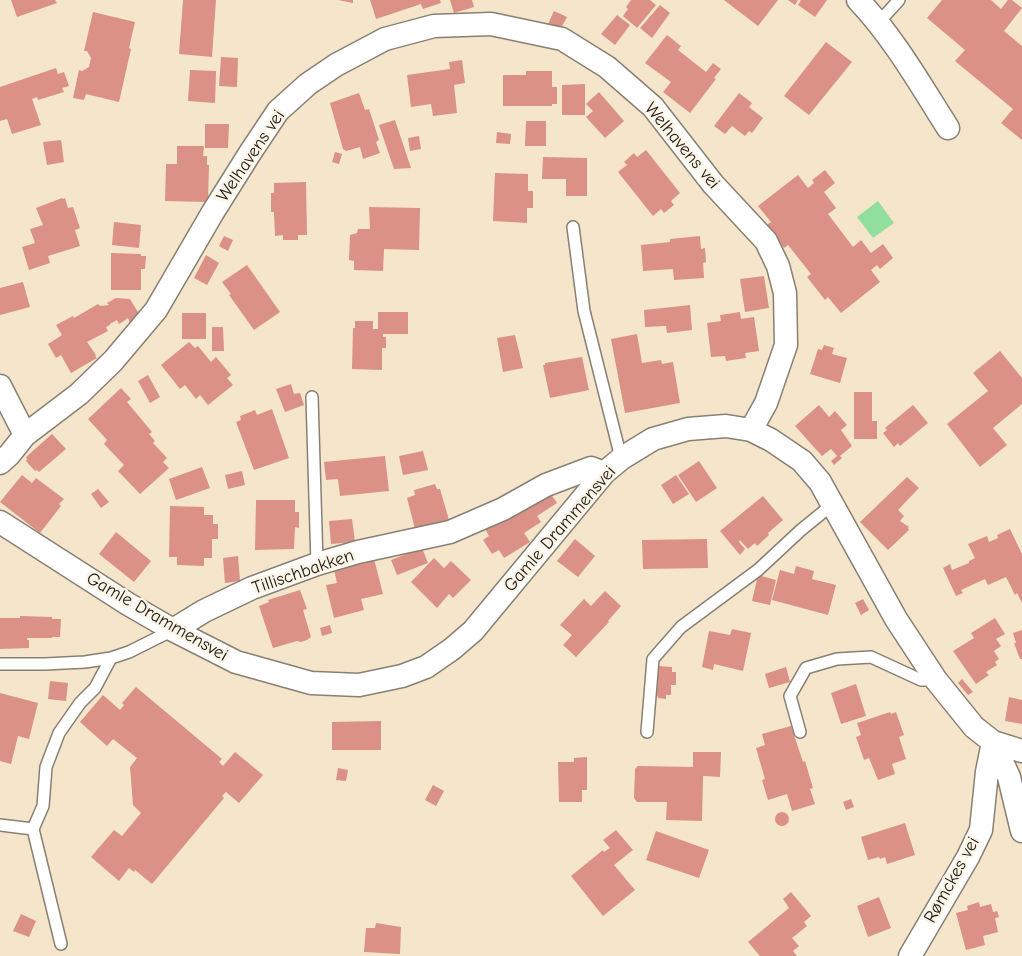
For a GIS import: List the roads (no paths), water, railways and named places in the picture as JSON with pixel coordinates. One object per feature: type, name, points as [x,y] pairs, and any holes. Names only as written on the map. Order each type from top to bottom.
[{"type":"street","points":[[858,0],[879,22],[922,85],[948,128]]},
{"type":"street","name":"Welhavens vei","points":[[0,463],[9,455],[24,435],[79,394],[113,361],[156,310],[250,153],[278,112],[308,84],[336,65],[385,39],[434,26],[492,24],[562,39],[607,67],[653,107],[713,184],[766,241],[778,266],[785,294],[786,344],[766,404],[751,430]]},
{"type":"street","points":[[0,386],[24,435]]},
{"type":"street","name":"Gamle Drammensvei","points":[[0,522],[128,604],[173,630],[236,662],[310,683],[359,685],[402,676],[426,667],[452,649],[473,631],[604,474],[622,458],[653,440],[688,429],[726,426],[751,430],[802,461],[820,482],[896,619],[936,680],[974,727],[993,742],[1022,751]]},
{"type":"street","name":"Tillischbakken","points":[[173,630],[204,611],[252,588],[317,564],[358,552],[450,532],[503,510],[546,485],[591,468],[604,474]]},
{"type":"street","points":[[993,742],[1008,777],[1022,831]]},
{"type":"street","name":"Rømckes vei","points":[[910,956],[968,857],[980,830],[987,772],[993,742]]},
{"type":"lane","points":[[879,22],[899,0]]},
{"type":"lane","points":[[573,227],[584,311],[622,458]]},
{"type":"lane","points":[[312,397],[317,564]]},
{"type":"lane","points":[[647,732],[653,659],[682,627],[758,570],[801,530],[833,504]]},
{"type":"lane","name":"Tillischbakken","points":[[0,664],[84,662],[111,658],[129,652],[173,630]]},
{"type":"lane","points":[[60,944],[33,829],[43,806],[46,767],[58,733],[80,703],[95,688],[111,658]]},
{"type":"lane","points":[[800,732],[790,696],[806,668],[837,659],[871,658],[921,680],[936,680]]},
{"type":"lane","points":[[0,825],[33,829]]}]
